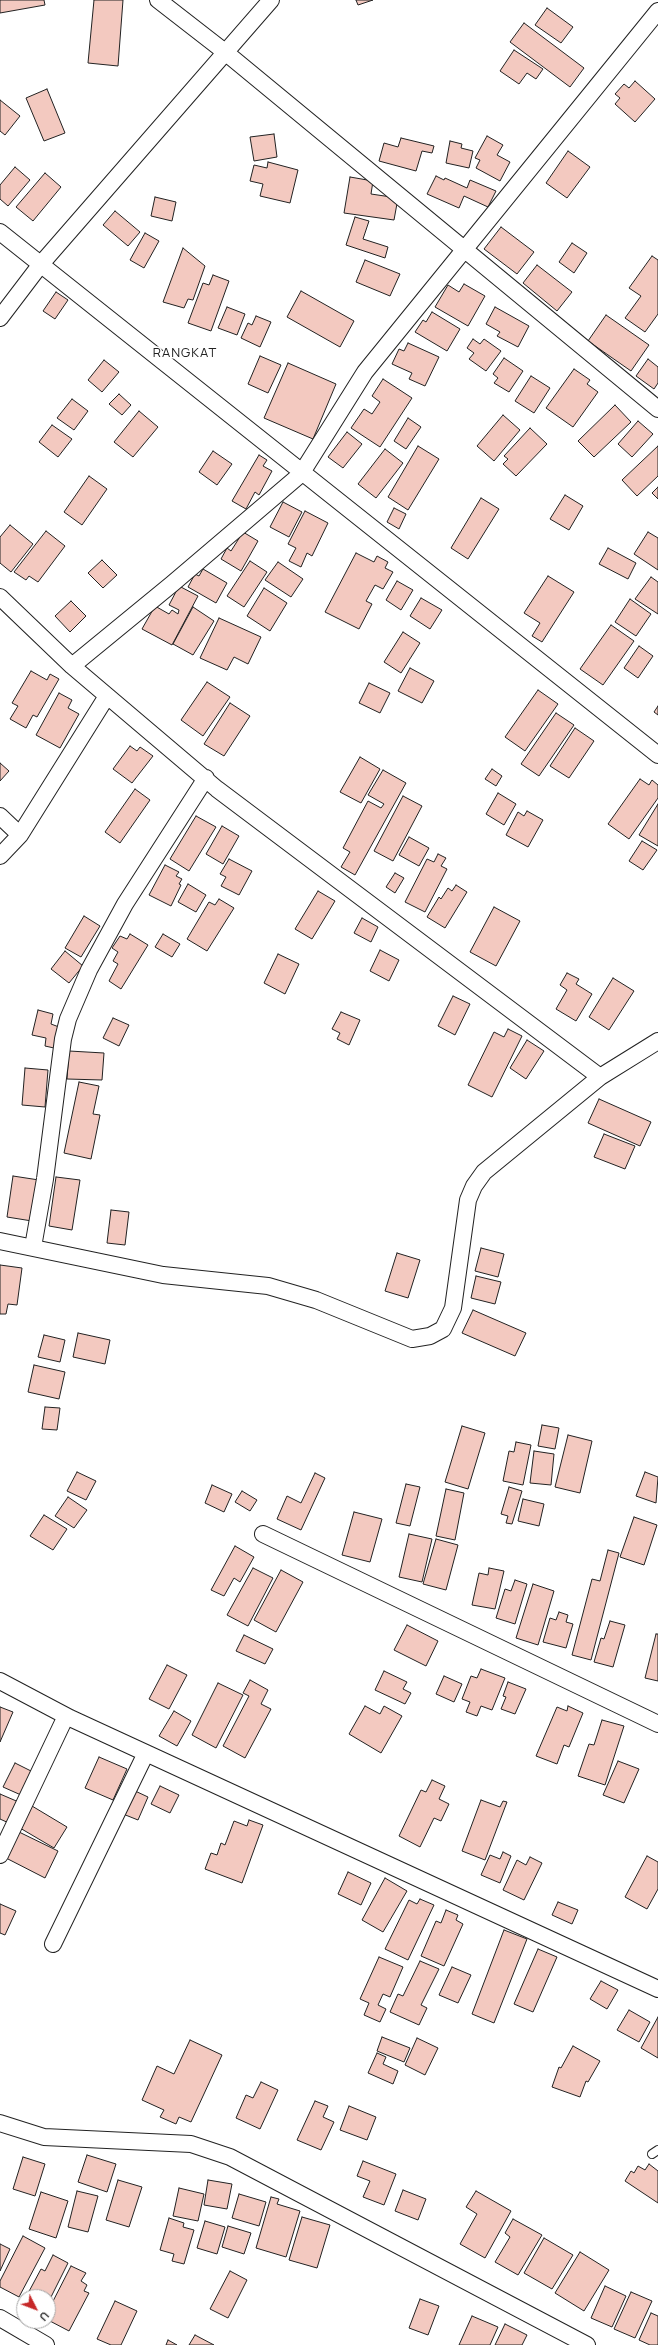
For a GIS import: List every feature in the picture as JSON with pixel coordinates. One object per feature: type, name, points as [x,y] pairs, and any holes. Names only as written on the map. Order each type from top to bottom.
[{"type":"street","points":[[158,0],[225,52],[465,248],[658,409]]},
{"type":"street","points":[[0,318],[41,264],[271,0]]},
{"type":"street","points":[[72,666],[172,584],[301,474],[365,372],[658,11]]},
{"type":"street","points":[[0,232],[301,474],[658,755]]},
{"type":"street","points":[[0,597],[72,666],[218,789],[600,1077]]},
{"type":"street","points":[[0,856],[20,835],[108,696]]},
{"type":"street","points":[[33,1247],[45,1179],[63,1039],[68,1019],[89,970],[125,904],[206,778]]},
{"type":"street","points":[[0,816],[20,835]]},
{"type":"street","points":[[0,1241],[162,1275],[268,1286],[316,1300],[412,1339],[430,1336],[443,1329],[453,1308],[468,1200],[474,1186],[484,1172],[600,1077],[658,1041]]},
{"type":"street","points":[[263,1534],[658,1724]]},
{"type":"street","points":[[0,1681],[66,1716],[658,1989]]},
{"type":"street","points":[[0,1855],[66,1716]]},
{"type":"street","points":[[53,1944],[146,1753]]},
{"type":"street","points":[[0,2123],[44,2137],[191,2144],[230,2157],[587,2345]]},
{"type":"street","points":[[0,2318],[46,2345]]},
{"type":"building","points":[[0,0],[44,0],[45,5],[0,13]]},
{"type":"building","points":[[94,0],[123,0],[118,66],[88,63]]},
{"type":"building","points":[[356,0],[373,0],[358,5]]},
{"type":"building","points":[[547,8],[573,27],[561,43],[535,25]]},
{"type":"building","points":[[524,23],[584,68],[570,87],[510,42]]},
{"type":"building","points":[[514,50],[543,69],[536,79],[527,73],[519,84],[500,71]]},
{"type":"building","points":[[635,81],[655,99],[635,122],[615,104],[620,98],[615,94],[624,84],[629,88]]},
{"type":"building","points":[[47,89],[65,133],[44,141],[26,98]]},
{"type":"building","points":[[0,100],[20,116],[5,135],[0,131]]},
{"type":"building","points":[[274,134],[277,157],[254,161],[250,137]]},
{"type":"building","points":[[487,136],[503,145],[497,155],[510,162],[500,181],[476,168],[480,160],[475,158]]},
{"type":"building","points":[[401,138],[434,146],[432,153],[422,151],[416,171],[379,161],[384,143],[398,147]]},
{"type":"building","points":[[450,141],[462,144],[461,148],[473,151],[469,168],[446,163]]},
{"type":"building","points":[[568,151],[590,167],[567,198],[546,183]]},
{"type":"building","points":[[268,162],[298,170],[290,203],[260,196],[263,184],[250,181],[254,165],[267,168]]},
{"type":"building","points":[[15,167],[30,180],[8,206],[0,199],[0,185]]},
{"type":"building","points":[[45,173],[61,187],[33,221],[16,207]]},
{"type":"building","points":[[436,176],[444,180],[445,178],[467,188],[470,180],[496,191],[488,207],[464,196],[459,208],[427,194]]},
{"type":"building","points":[[350,177],[373,181],[371,194],[398,198],[394,220],[344,213]]},
{"type":"building","points":[[155,197],[176,202],[172,221],[151,216]]},
{"type":"building","points":[[115,211],[140,232],[128,246],[103,225]]},
{"type":"building","points":[[355,217],[369,221],[363,239],[388,247],[385,258],[346,245]]},
{"type":"building","points":[[501,227],[534,252],[517,274],[484,249]]},
{"type":"building","points":[[145,233],[159,241],[144,268],[130,260]]},
{"type":"building","points":[[572,243],[587,253],[574,273],[559,262]]},
{"type":"building","points":[[183,248],[205,266],[193,300],[188,299],[184,308],[163,302]]},
{"type":"building","points":[[652,256],[658,260],[658,314],[645,332],[625,318],[641,296],[629,288]]},
{"type":"building","points":[[365,260],[400,274],[390,296],[356,282]]},
{"type":"building","points":[[537,265],[572,292],[557,311],[523,283]]},
{"type":"building","points":[[213,275],[229,281],[211,331],[188,323],[203,283],[209,285]]},
{"type":"building","points":[[464,284],[485,296],[468,326],[435,307],[448,285],[459,292]]},
{"type":"building","points":[[301,291],[354,321],[340,347],[287,317]]},
{"type":"building","points":[[56,292],[68,300],[55,319],[43,311]]},
{"type":"building","points":[[227,307],[245,314],[237,335],[218,328]]},
{"type":"building","points":[[495,307],[529,326],[518,347],[497,336],[500,332],[486,324]]},
{"type":"building","points":[[432,312],[460,329],[447,351],[415,332],[423,320],[426,322]]},
{"type":"building","points":[[606,315],[649,345],[631,371],[588,341]]},
{"type":"building","points":[[256,316],[271,322],[260,347],[241,338],[248,323],[252,325]]},
{"type":"building","points":[[473,339],[480,344],[484,339],[501,351],[486,371],[469,359],[474,353],[467,348]]},
{"type":"building","points":[[408,343],[439,357],[425,386],[409,379],[412,373],[392,364],[399,349],[404,351]]},
{"type":"building","points":[[260,356],[281,365],[268,393],[248,384]]},
{"type":"building","points":[[504,358],[523,371],[509,392],[494,383],[498,378],[493,374]]},
{"type":"building","points":[[648,359],[658,367],[658,383],[654,389],[636,376]]},
{"type":"building","points":[[104,360],[119,372],[102,392],[88,380]]},
{"type":"building","points":[[288,363],[336,384],[313,439],[264,418]]},
{"type":"building","points":[[574,369],[590,380],[587,384],[598,392],[573,427],[546,408]]},
{"type":"building","points":[[531,376],[550,388],[534,413],[515,401]]},
{"type":"building","points":[[383,379],[412,398],[380,447],[351,428],[364,409],[372,414],[380,402],[372,396]]},
{"type":"building","points":[[119,394],[131,405],[122,415],[109,404]]},
{"type":"building","points":[[72,399],[88,411],[74,430],[57,418]]},
{"type":"building","points":[[615,405],[631,422],[594,457],[578,441]]},
{"type":"building","points":[[139,411],[158,427],[133,457],[114,442]]},
{"type":"building","points":[[503,415],[520,430],[494,461],[477,446]]},
{"type":"building","points":[[408,418],[421,427],[406,449],[394,441]]},
{"type":"building","points":[[638,421],[653,434],[632,457],[618,444]]},
{"type":"building","points":[[52,425],[72,439],[58,457],[39,442]]},
{"type":"building","points":[[530,428],[547,444],[516,476],[503,464],[508,459],[504,456]]},
{"type":"building","points":[[347,432],[362,444],[343,468],[328,457]]},
{"type":"building","points":[[418,446],[439,459],[408,510],[388,497]]},
{"type":"building","points":[[658,446],[658,476],[637,496],[622,480]]},
{"type":"building","points":[[385,449],[403,463],[376,498],[358,484]]},
{"type":"building","points":[[213,451],[232,464],[217,485],[199,472]]},
{"type":"building","points":[[259,455],[267,460],[263,466],[272,471],[259,495],[255,492],[246,509],[232,501]]},
{"type":"building","points":[[89,476],[107,489],[82,525],[64,512]]},
{"type":"building","points":[[658,487],[658,499],[652,493]]},
{"type":"building","points":[[565,495],[583,506],[569,530],[550,519]]},
{"type":"building","points":[[481,498],[499,509],[468,559],[451,548]]},
{"type":"building","points":[[283,502],[302,512],[289,537],[270,527]]},
{"type":"building","points":[[394,508],[406,514],[399,529],[387,522]]},
{"type":"building","points":[[305,511],[328,523],[312,556],[307,553],[301,567],[289,561],[296,548],[288,544]]},
{"type":"building","points":[[10,525],[33,544],[11,572],[0,563],[0,537]]},
{"type":"building","points":[[46,531],[65,546],[38,582],[29,576],[26,580],[14,572]]},
{"type":"building","points":[[243,532],[258,541],[241,571],[221,559],[227,548],[231,551]]},
{"type":"building","points":[[648,532],[658,538],[658,570],[634,554]]},
{"type":"building","points":[[608,548],[636,563],[628,579],[599,564]]},
{"type":"building","points":[[356,553],[374,562],[377,556],[388,562],[385,568],[393,572],[383,589],[375,585],[366,601],[372,604],[359,629],[325,612]]},
{"type":"building","points":[[102,560],[117,575],[103,588],[88,573]]},
{"type":"building","points":[[250,561],[267,572],[244,607],[227,596]]},
{"type":"building","points":[[278,562],[303,579],[291,597],[265,580]]},
{"type":"building","points":[[203,569],[227,583],[216,603],[188,587],[195,574],[199,576]]},
{"type":"building","points":[[548,576],[574,592],[542,642],[532,636],[540,623],[524,613]]},
{"type":"building","points":[[651,577],[658,582],[658,614],[635,599]]},
{"type":"building","points":[[397,581],[413,590],[401,610],[386,600]]},
{"type":"building","points":[[179,586],[198,596],[172,645],[142,629],[155,606],[169,614],[172,610],[178,614],[179,610],[169,605]]},
{"type":"building","points":[[264,588],[287,603],[270,631],[247,616]]},
{"type":"building","points":[[421,598],[442,610],[430,629],[410,616]]},
{"type":"building","points":[[630,599],[651,614],[636,636],[615,622]]},
{"type":"building","points":[[71,601],[86,616],[70,632],[55,616]]},
{"type":"building","points":[[193,607],[214,621],[193,655],[173,644]]},
{"type":"building","points":[[219,618],[261,637],[248,664],[234,657],[227,670],[200,658]]},
{"type":"building","points":[[611,625],[634,641],[603,685],[580,669]]},
{"type":"building","points":[[403,632],[420,643],[401,673],[384,662]]},
{"type":"building","points":[[639,646],[653,656],[638,678],[624,668]]},
{"type":"building","points":[[410,668],[434,681],[422,703],[398,691]]},
{"type":"building","points":[[31,671],[47,680],[50,674],[59,679],[37,717],[33,715],[26,728],[10,719],[18,706],[12,703]]},
{"type":"building","points":[[207,682],[230,697],[203,736],[181,720]]},
{"type":"building","points":[[369,683],[390,693],[380,713],[359,703]]},
{"type":"building","points":[[538,690],[558,704],[525,751],[505,737]]},
{"type":"building","points":[[59,693],[72,700],[68,708],[79,714],[60,748],[36,735]]},
{"type":"building","points":[[230,703],[250,716],[224,756],[204,744]]},
{"type":"building","points":[[658,706],[658,715],[654,712]]},
{"type":"building","points":[[556,713],[574,725],[539,776],[521,764]]},
{"type":"building","points":[[575,728],[594,741],[569,778],[550,766]]},
{"type":"building","points":[[130,746],[137,751],[140,747],[153,756],[132,783],[113,769]]},
{"type":"building","points":[[360,757],[380,769],[361,803],[340,792]]},
{"type":"building","points":[[0,763],[9,771],[0,781]]},
{"type":"building","points":[[492,769],[502,776],[496,786],[485,779]]},
{"type":"building","points":[[383,770],[406,783],[355,875],[341,867],[350,852],[343,848],[368,801],[381,808],[384,804],[368,795]]},
{"type":"building","points":[[640,779],[649,785],[652,780],[658,785],[658,798],[629,839],[608,824]]},
{"type":"building","points":[[135,789],[150,800],[120,843],[105,832]]},
{"type":"building","points":[[498,793],[516,804],[504,825],[486,814]]},
{"type":"building","points":[[403,796],[422,806],[393,861],[374,851]]},
{"type":"building","points":[[658,804],[658,846],[639,835]]},
{"type":"building","points":[[527,811],[543,820],[528,847],[506,835],[518,812],[524,816]]},
{"type":"building","points":[[196,816],[216,827],[189,871],[170,859]]},
{"type":"building","points":[[222,826],[239,836],[223,864],[206,854]]},
{"type":"building","points":[[409,837],[429,848],[419,866],[399,855]]},
{"type":"building","points":[[642,841],[657,850],[643,870],[629,861]]},
{"type":"building","points":[[438,854],[446,858],[441,866],[447,869],[425,912],[405,902],[427,859],[434,862]]},
{"type":"building","points":[[229,859],[252,871],[239,895],[221,886],[226,877],[220,874]]},
{"type":"building","points":[[165,865],[179,872],[176,876],[182,879],[179,884],[181,885],[171,906],[149,895]]},
{"type":"building","points":[[395,873],[404,878],[395,893],[386,887]]},
{"type":"building","points":[[188,884],[206,895],[196,912],[178,902]]},
{"type":"building","points":[[456,885],[467,892],[445,928],[427,917],[439,897],[441,899],[448,888],[452,891]]},
{"type":"building","points":[[318,891],[335,901],[312,939],[295,929]]},
{"type":"building","points":[[219,899],[234,908],[207,951],[187,939],[209,902],[215,905]]},
{"type":"building","points":[[494,907],[520,921],[496,966],[470,952]]},
{"type":"building","points":[[84,916],[100,926],[81,957],[65,948]]},
{"type":"building","points":[[362,918],[378,927],[371,942],[354,933]]},
{"type":"building","points":[[130,934],[148,945],[121,989],[109,981],[118,964],[113,961],[118,952],[112,948],[120,936],[127,939]]},
{"type":"building","points":[[163,934],[180,944],[172,957],[155,947]]},
{"type":"building","points":[[380,950],[399,960],[389,981],[370,971]]},
{"type":"building","points":[[65,951],[83,966],[69,983],[51,969]]},
{"type":"building","points":[[278,954],[299,964],[285,994],[264,983]]},
{"type":"building","points":[[567,973],[579,979],[576,984],[592,994],[576,1021],[556,1009],[567,990],[560,985]]},
{"type":"building","points":[[613,978],[634,991],[609,1030],[589,1017]]},
{"type":"building","points":[[453,996],[470,1004],[455,1035],[438,1026]]},
{"type":"building","points":[[38,1010],[53,1014],[51,1024],[59,1027],[54,1048],[45,1046],[46,1038],[32,1035]]},
{"type":"building","points":[[341,1012],[360,1020],[349,1045],[337,1039],[340,1033],[332,1029]]},
{"type":"building","points":[[113,1018],[129,1025],[119,1046],[103,1038]]},
{"type":"building","points":[[508,1029],[522,1036],[492,1097],[468,1085],[494,1032],[504,1037]]},
{"type":"building","points":[[527,1040],[544,1051],[526,1079],[510,1068]]},
{"type":"building","points":[[69,1051],[104,1053],[102,1080],[67,1079]]},
{"type":"building","points":[[25,1068],[48,1070],[45,1107],[22,1105]]},
{"type":"building","points":[[79,1082],[99,1086],[93,1114],[100,1115],[91,1159],[64,1153]]},
{"type":"building","points":[[599,1099],[651,1122],[640,1146],[588,1123]]},
{"type":"building","points":[[604,1134],[635,1146],[625,1169],[594,1157]]},
{"type":"building","points":[[13,1176],[39,1180],[32,1221],[7,1217]]},
{"type":"building","points":[[56,1177],[80,1180],[72,1230],[49,1226]]},
{"type":"building","points":[[111,1210],[129,1212],[125,1245],[107,1243]]},
{"type":"building","points":[[481,1248],[504,1254],[498,1277],[475,1271]]},
{"type":"building","points":[[397,1253],[420,1260],[408,1298],[385,1291]]},
{"type":"building","points":[[0,1265],[22,1268],[17,1305],[8,1304],[6,1314],[0,1314]]},
{"type":"building","points":[[476,1276],[501,1282],[495,1304],[471,1298]]},
{"type":"building","points":[[473,1310],[526,1333],[515,1356],[462,1333]]},
{"type":"building","points":[[78,1333],[110,1340],[105,1364],[73,1357]]},
{"type":"building","points":[[44,1335],[65,1340],[60,1362],[38,1357]]},
{"type":"building","points":[[34,1365],[65,1372],[59,1399],[28,1392]]},
{"type":"building","points":[[45,1407],[60,1408],[57,1430],[42,1429]]},
{"type":"building","points":[[542,1425],[559,1428],[555,1449],[538,1446]]},
{"type":"building","points":[[462,1426],[485,1433],[468,1489],[445,1482]]},
{"type":"building","points":[[568,1435],[592,1441],[580,1493],[555,1487]]},
{"type":"building","points":[[516,1442],[531,1445],[523,1485],[503,1481],[509,1451],[514,1452]]},
{"type":"building","points":[[534,1451],[554,1454],[551,1485],[530,1483]]},
{"type":"building","points":[[77,1472],[96,1481],[86,1500],[67,1491]]},
{"type":"building","points":[[645,1472],[658,1477],[656,1503],[636,1496]]},
{"type":"building","points":[[315,1473],[325,1478],[301,1530],[277,1519],[287,1496],[301,1503]]},
{"type":"building","points":[[406,1484],[420,1487],[410,1526],[396,1523]]},
{"type":"building","points":[[212,1485],[232,1494],[224,1512],[205,1503]]},
{"type":"building","points":[[509,1487],[522,1491],[512,1524],[506,1523],[508,1516],[501,1514]]},
{"type":"building","points":[[446,1489],[464,1493],[455,1540],[436,1536]]},
{"type":"building","points":[[242,1491],[257,1500],[250,1511],[235,1502]]},
{"type":"building","points":[[68,1497],[87,1510],[74,1528],[55,1516]]},
{"type":"building","points":[[523,1499],[544,1504],[539,1526],[518,1521]]},
{"type":"building","points":[[354,1512],[382,1519],[370,1562],[342,1555]]},
{"type":"building","points":[[44,1515],[67,1529],[53,1550],[30,1536]]},
{"type":"building","points":[[634,1517],[657,1525],[644,1565],[620,1557]]},
{"type":"building","points":[[409,1534],[432,1539],[422,1582],[399,1577]]},
{"type":"building","points":[[436,1539],[458,1545],[446,1590],[423,1584]]},
{"type":"building","points":[[235,1546],[254,1557],[240,1582],[234,1578],[224,1596],[211,1590]]},
{"type":"building","points":[[608,1550],[619,1553],[591,1660],[572,1655],[592,1579],[600,1581]]},
{"type":"building","points":[[253,1568],[273,1578],[248,1626],[227,1615]]},
{"type":"building","points":[[489,1568],[504,1571],[495,1609],[472,1605],[479,1573],[488,1575]]},
{"type":"building","points":[[281,1570],[303,1582],[276,1632],[254,1620]]},
{"type":"building","points":[[515,1580],[527,1584],[515,1624],[496,1618],[505,1589],[511,1591]]},
{"type":"building","points":[[533,1584],[554,1591],[538,1645],[516,1638]]},
{"type":"building","points":[[559,1612],[568,1615],[566,1622],[573,1624],[566,1648],[543,1642],[550,1618],[556,1620]]},
{"type":"building","points":[[610,1621],[625,1625],[613,1667],[594,1662],[601,1638],[604,1639]]},
{"type":"building","points":[[407,1625],[438,1641],[426,1666],[394,1650]]},
{"type":"building","points":[[656,1634],[658,1634],[658,1681],[645,1678]]},
{"type":"building","points":[[244,1635],[273,1649],[265,1664],[236,1651]]},
{"type":"building","points":[[167,1665],[187,1675],[169,1709],[149,1699]]},
{"type":"building","points":[[481,1669],[505,1678],[492,1710],[481,1706],[477,1716],[466,1712],[470,1702],[462,1699],[471,1676],[477,1678]]},
{"type":"building","points":[[384,1671],[407,1682],[403,1689],[411,1693],[405,1704],[375,1690]]},
{"type":"building","points":[[444,1676],[462,1684],[454,1702],[436,1694]]},
{"type":"building","points":[[250,1680],[268,1690],[261,1704],[271,1709],[245,1758],[223,1746],[249,1696],[243,1693]]},
{"type":"building","points":[[508,1682],[526,1689],[515,1714],[501,1709],[506,1697],[503,1696]]},
{"type":"building","points":[[218,1683],[243,1695],[216,1748],[192,1735]]},
{"type":"building","points":[[365,1706],[380,1714],[384,1706],[402,1716],[381,1753],[349,1734]]},
{"type":"building","points":[[568,1706],[583,1713],[569,1747],[564,1745],[557,1764],[536,1756],[557,1707],[567,1711]]},
{"type":"building","points":[[0,1707],[13,1712],[0,1742]]},
{"type":"building","points":[[174,1711],[191,1721],[177,1746],[159,1736]]},
{"type":"building","points":[[602,1720],[624,1726],[605,1785],[578,1776],[589,1744],[594,1745]]},
{"type":"building","points":[[99,1757],[127,1769],[113,1800],[85,1788]]},
{"type":"building","points":[[618,1761],[639,1769],[624,1803],[603,1795]]},
{"type":"building","points":[[15,1763],[33,1772],[21,1795],[3,1787]]},
{"type":"building","points":[[432,1780],[445,1786],[439,1799],[449,1804],[441,1821],[434,1818],[420,1847],[399,1836],[421,1790],[426,1792]]},
{"type":"building","points":[[160,1786],[179,1795],[170,1813],[151,1804]]},
{"type":"building","points":[[133,1790],[148,1797],[138,1820],[123,1814]]},
{"type":"building","points":[[0,1794],[21,1803],[11,1824],[0,1819]]},
{"type":"building","points":[[481,1800],[500,1807],[503,1801],[507,1802],[485,1860],[462,1851]]},
{"type":"building","points":[[32,1806],[67,1827],[54,1848],[20,1828]]},
{"type":"building","points":[[249,1820],[263,1825],[242,1883],[205,1869],[211,1853],[217,1855],[221,1843],[225,1845],[234,1821],[247,1826]]},
{"type":"building","points":[[19,1832],[58,1851],[45,1878],[6,1858]]},
{"type":"building","points":[[503,1852],[511,1856],[500,1883],[481,1875],[490,1855],[500,1859]]},
{"type":"building","points":[[647,1856],[658,1862],[658,1889],[647,1909],[625,1897]]},
{"type":"building","points":[[530,1857],[542,1863],[524,1900],[503,1890],[517,1860],[526,1865]]},
{"type":"building","points":[[348,1872],[371,1883],[361,1905],[338,1894]]},
{"type":"building","points":[[385,1878],[407,1891],[383,1932],[362,1920]]},
{"type":"building","points":[[420,1899],[434,1905],[408,1960],[385,1949],[409,1900],[417,1904]]},
{"type":"building","points":[[558,1902],[578,1910],[572,1924],[552,1915]]},
{"type":"building","points":[[0,1904],[16,1911],[5,1935],[0,1933]]},
{"type":"building","points":[[446,1910],[458,1915],[456,1920],[463,1924],[444,1966],[421,1956],[436,1921],[441,1923]]},
{"type":"building","points":[[504,1930],[527,1939],[494,2023],[472,2014]]},
{"type":"building","points":[[538,1949],[557,1957],[533,2012],[514,2004]]},
{"type":"building","points":[[379,1957],[403,1967],[390,1997],[383,1994],[378,2005],[386,2009],[380,2022],[364,2015],[369,2003],[360,1999]]},
{"type":"building","points":[[420,1961],[439,1969],[421,2005],[427,2008],[419,2025],[390,2012],[398,1994],[403,1996]]},
{"type":"building","points":[[452,1967],[471,1975],[458,2003],[439,1995]]},
{"type":"building","points":[[601,1981],[618,1990],[607,2009],[590,1999]]},
{"type":"building","points":[[629,2010],[650,2022],[639,2042],[617,2030]]},
{"type":"building","points":[[658,2017],[658,2058],[641,2048]]},
{"type":"building","points":[[382,2037],[410,2048],[404,2062],[377,2051]]},
{"type":"building","points":[[417,2038],[438,2048],[425,2075],[405,2065]]},
{"type":"building","points":[[190,2040],[222,2055],[191,2122],[179,2117],[176,2124],[160,2117],[164,2110],[142,2100],[157,2066],[174,2074]]},
{"type":"building","points":[[573,2046],[600,2061],[588,2082],[586,2081],[580,2097],[552,2087],[559,2067],[561,2068]]},
{"type":"building","points":[[377,2053],[386,2057],[383,2064],[398,2071],[393,2084],[368,2073]]},
{"type":"building","points":[[261,2082],[278,2090],[260,2129],[236,2118],[246,2095],[253,2098]]},
{"type":"building","points":[[315,2101],[328,2106],[323,2117],[334,2122],[321,2150],[297,2140]]},
{"type":"building","points":[[349,2106],[376,2117],[367,2140],[340,2130]]},
{"type":"building","points":[[87,2155],[116,2164],[107,2192],[78,2182]]},
{"type":"building","points":[[23,2157],[45,2164],[35,2196],[13,2189]]},
{"type":"building","points":[[363,2161],[396,2174],[384,2205],[363,2197],[370,2181],[357,2176]]},
{"type":"building","points":[[649,2164],[658,2171],[658,2203],[625,2181],[631,2171],[634,2173],[638,2166],[645,2170]]},
{"type":"building","points":[[118,2180],[142,2187],[129,2227],[106,2220]]},
{"type":"building","points":[[208,2180],[232,2184],[227,2209],[204,2205]]},
{"type":"building","points":[[179,2188],[204,2194],[198,2221],[173,2216]]},
{"type":"building","points":[[403,2190],[426,2199],[418,2220],[395,2211]]},
{"type":"building","points":[[77,2191],[98,2196],[88,2232],[68,2227]]},
{"type":"building","points":[[476,2191],[511,2211],[485,2258],[460,2244],[477,2214],[466,2207]]},
{"type":"building","points":[[41,2192],[68,2201],[56,2238],[29,2229]]},
{"type":"building","points":[[239,2194],[266,2202],[259,2226],[232,2218]]},
{"type":"building","points":[[271,2197],[279,2199],[277,2204],[300,2211],[286,2257],[256,2248]]},
{"type":"building","points":[[302,2217],[330,2225],[317,2268],[289,2260]]},
{"type":"building","points":[[169,2218],[184,2223],[183,2227],[194,2230],[184,2264],[172,2261],[174,2254],[160,2250]]},
{"type":"building","points":[[513,2219],[542,2235],[518,2275],[495,2262],[510,2237],[505,2233]]},
{"type":"building","points":[[205,2221],[225,2227],[217,2254],[197,2248]]},
{"type":"building","points":[[228,2226],[251,2233],[244,2254],[222,2247]]},
{"type":"building","points":[[23,2236],[45,2248],[23,2289],[16,2289],[16,2295],[0,2287],[0,2281]]},
{"type":"building","points":[[544,2238],[573,2255],[552,2289],[524,2273]]},
{"type":"building","points":[[0,2244],[10,2249],[0,2271]]},
{"type":"building","points":[[580,2252],[609,2270],[584,2311],[555,2293]]},
{"type":"building","points":[[53,2255],[68,2263],[55,2289],[30,2289],[41,2269],[45,2271]]},
{"type":"building","points":[[71,2266],[86,2273],[81,2281],[87,2285],[84,2291],[89,2293],[69,2331],[56,2324],[56,2295]]},
{"type":"building","points":[[230,2271],[247,2280],[228,2318],[210,2309]]},
{"type":"building","points":[[605,2286],[626,2296],[612,2327],[591,2318]]},
{"type":"building","points":[[631,2292],[652,2301],[635,2338],[614,2329]]},
{"type":"building","points":[[420,2299],[439,2306],[428,2335],[409,2328]]},
{"type":"building","points":[[115,2301],[137,2311],[121,2345],[111,2345],[97,2339]]},
{"type":"building","points":[[651,2313],[658,2316],[658,2345],[650,2345],[639,2340]]},
{"type":"building","points":[[472,2316],[498,2327],[490,2345],[459,2345]]},
{"type":"building","points":[[505,2324],[527,2335],[522,2345],[495,2345]]},
{"type":"building","points":[[195,2335],[214,2345],[189,2345]]},
{"type":"building","points":[[168,2340],[177,2345],[166,2345]]},
{"type":"district","name":"RANGKAT","points":[[185,353]]}]
